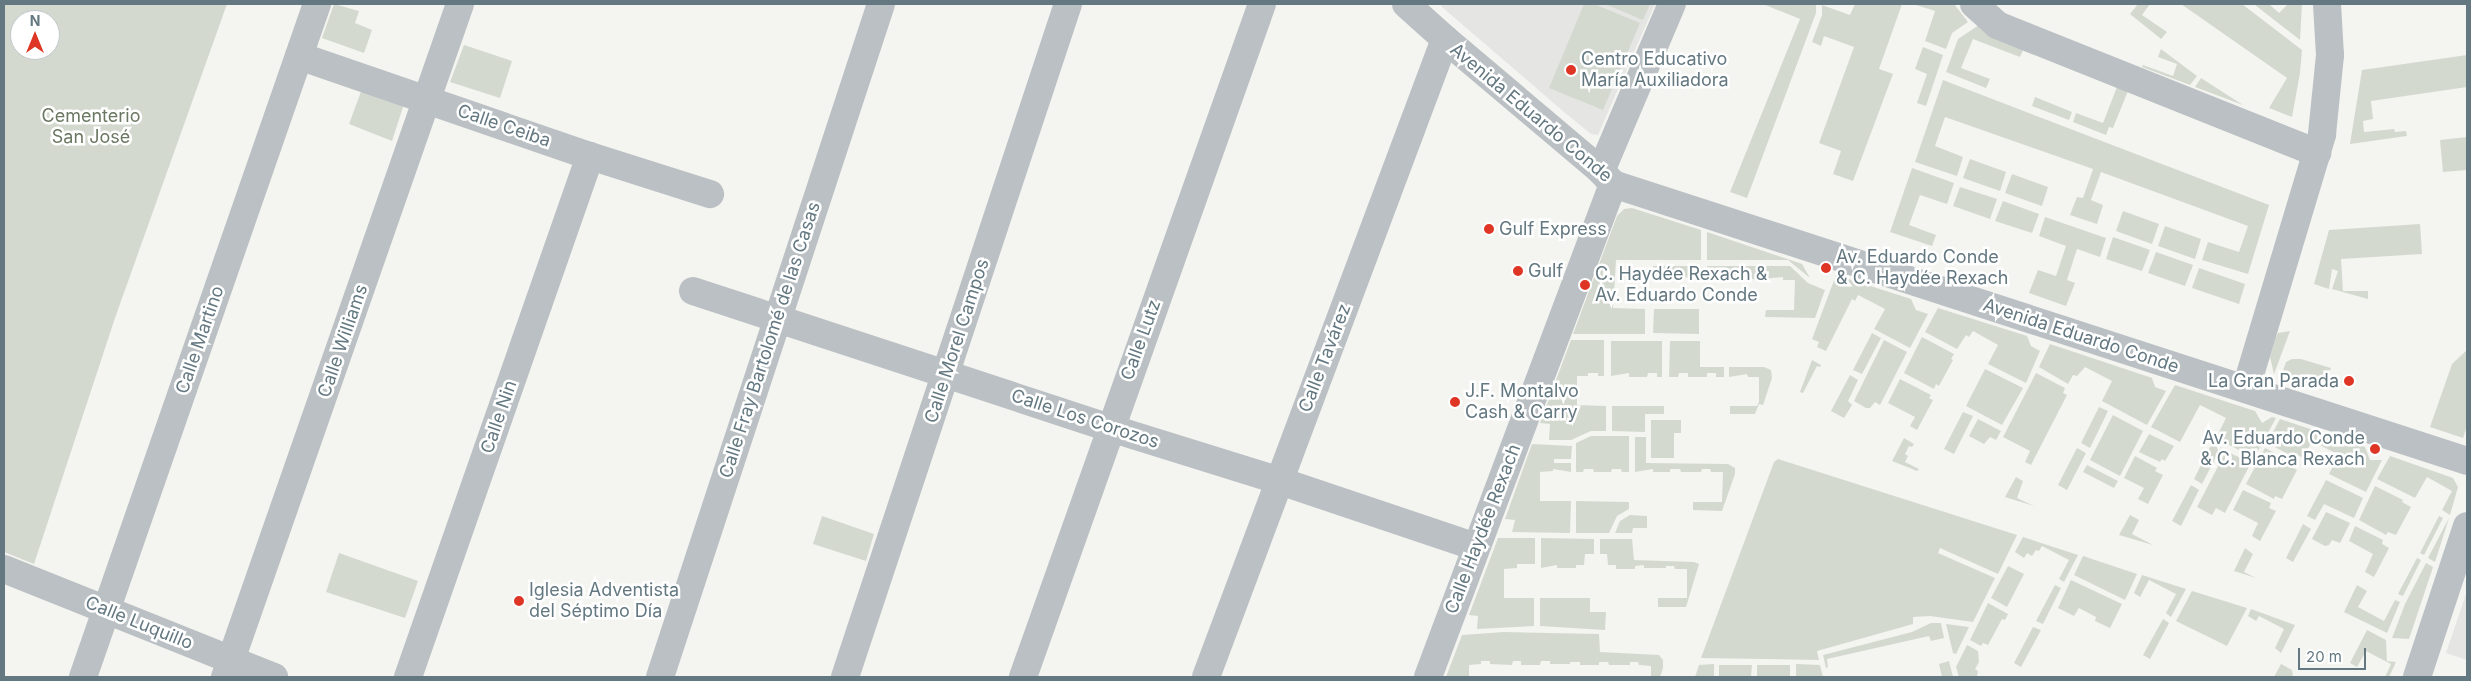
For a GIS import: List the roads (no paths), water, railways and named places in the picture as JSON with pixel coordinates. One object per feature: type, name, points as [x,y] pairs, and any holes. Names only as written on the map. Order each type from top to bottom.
[{"type":"street","name":"Calle Martino","points":[[83,677],[317,4]]},
{"type":"street","name":"Calle Williams","points":[[228,669],[460,4]]},
{"type":"street","name":"Calle Fray Bartolomé de las Casas","points":[[660,677],[881,4]]},
{"type":"street","name":"Calle Morel Campos","points":[[845,677],[1068,4]]},
{"type":"street","name":"Calle Lutz","points":[[1023,677],[1262,4]]},
{"type":"street","name":"Calle Haydée Rexach","points":[[1428,677],[1607,178],[1672,4]]},
{"type":"street","points":[[1974,4],[1997,25],[2317,153]]},
{"type":"street","points":[[2246,388],[2322,134],[2329,76],[2330,31],[2327,4]]},
{"type":"street","name":"Avenida Eduardo Conde","points":[[1415,7],[1445,39],[1607,178],[1895,277],[2246,388],[2467,461]]},
{"type":"street","name":"Calle Tavárez","points":[[1206,677],[1445,39]]},
{"type":"street","name":"Calle Ceiba","points":[[299,56],[590,156],[710,194]]},
{"type":"street","name":"Calle Nin","points":[[408,677],[590,156]]},
{"type":"street","name":"Calle Los Corozos","points":[[693,291],[1110,428],[1280,481],[1476,547]]},
{"type":"street","points":[[2416,677],[2467,526]]},
{"type":"street","name":"Calle Luquillo","points":[[4,569],[106,609],[228,669],[274,677]]},
{"type":"place","name":"Centro Educativo María Auxiliadora","points":[[1571,70]]},
{"type":"place","name":"Gulf Express","points":[[1489,229]]},
{"type":"place","name":"Av. Eduardo Conde & C. Haydée Rexach","points":[[1826,268]]},
{"type":"place","name":"Gulf","points":[[1518,271]]},
{"type":"place","name":"C. Haydée Rexach & Av. Eduardo Conde","points":[[1585,285]]},
{"type":"place","name":"La Gran Parada","points":[[2349,381]]},
{"type":"place","name":"J.F. Montalvo Cash & Carry","points":[[1455,402]]},
{"type":"place","name":"Av. Eduardo Conde & C. Blanca Rexach","points":[[2375,449]]},
{"type":"place","name":"Iglesia Adventista del Séptimo Día","points":[[519,601]]},
{"type":"park label","name":"Cementerio San José","points":[[91,127]]}]
